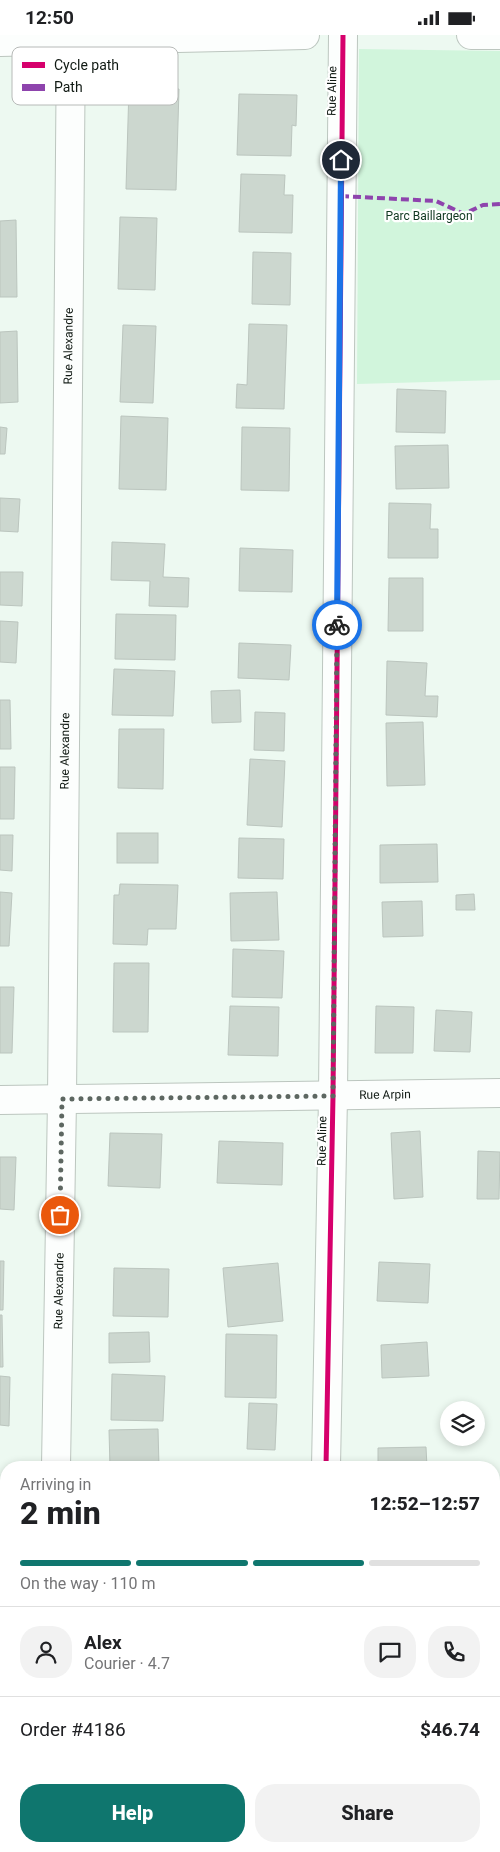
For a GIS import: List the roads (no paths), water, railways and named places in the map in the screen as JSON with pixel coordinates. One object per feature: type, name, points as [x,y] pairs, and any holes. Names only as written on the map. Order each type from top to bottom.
[{"type":"street","points":[[0,43],[71,38],[305,35]]},
{"type":"street","name":"Rue Aline","points":[[326,1461],[333,1096],[343,35]]},
{"type":"street","points":[[471,35],[500,35]]},
{"type":"street","name":"Rue Alexandre","points":[[56,1461],[62,1099],[70,105]]},
{"type":"street","name":"Rue Arpin","points":[[0,1100],[500,1093]]},
{"type":"park label","name":"Parc Baillargeon","points":[[429,216]]}]
